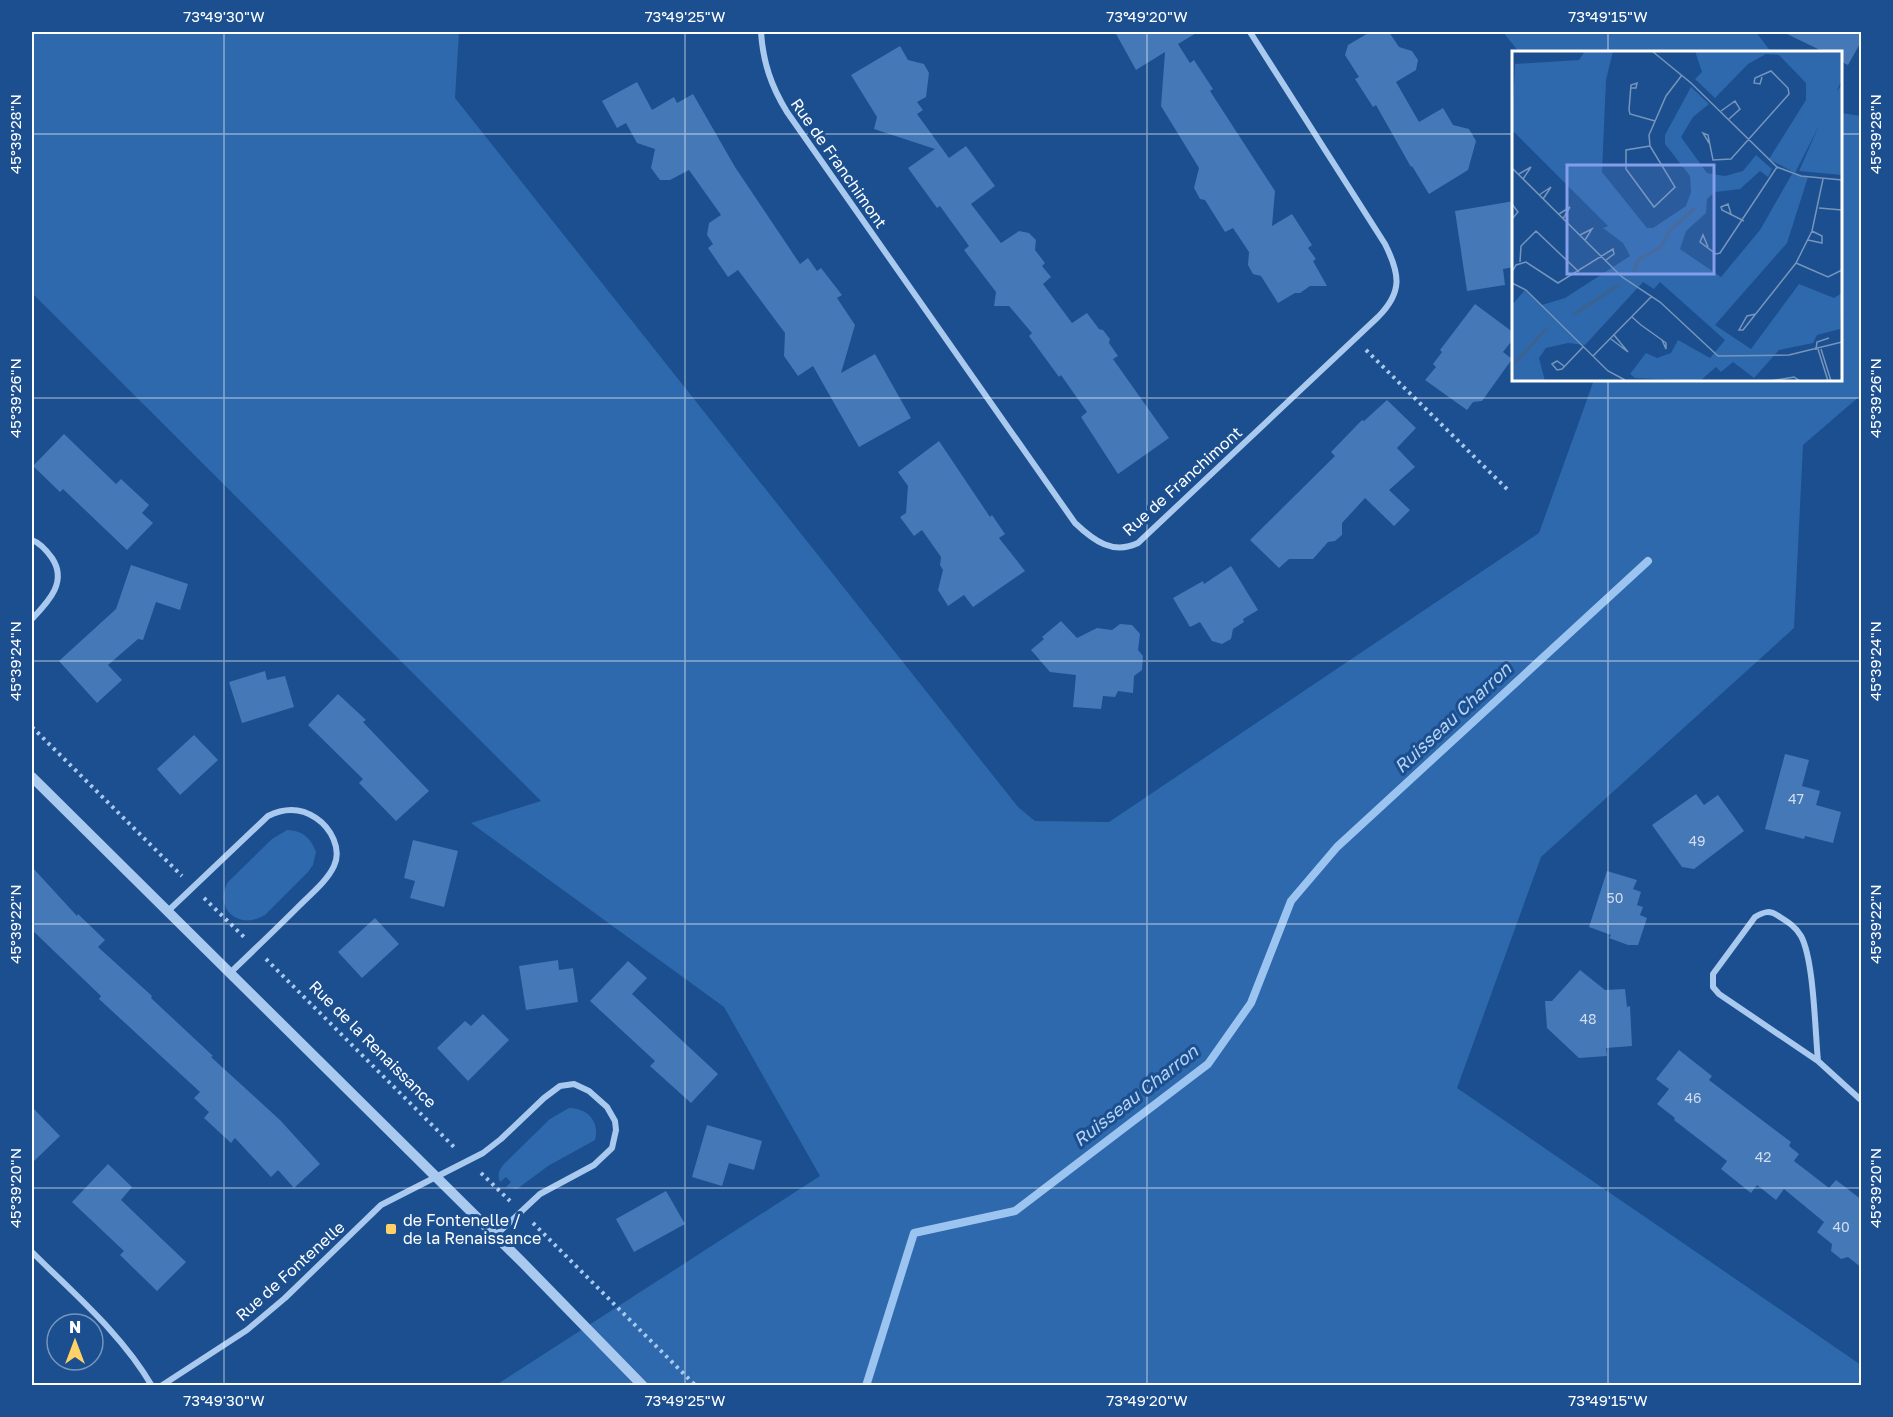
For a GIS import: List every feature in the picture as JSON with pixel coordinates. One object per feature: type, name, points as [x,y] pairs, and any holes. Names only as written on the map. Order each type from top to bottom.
[{"type":"street","name":"Rue de Franchimont","points":[[761,32],[764,63],[777,96],[787,112],[1075,523],[1101,543],[1116,548],[1127,548],[1138,543],[1355,339],[1390,305],[1395,296],[1397,283],[1392,259],[1250,32]]},
{"type":"street","points":[[32,540],[50,555],[56,564],[58,573],[55,592],[32,619]]},
{"type":"street","points":[[32,777],[436,1177],[643,1386]]},
{"type":"street","points":[[168,911],[268,816],[277,812],[299,811],[319,820],[327,827],[336,846],[334,866],[315,890],[230,973]]},
{"type":"street","points":[[1818,1061],[1809,962],[1803,941],[1795,927],[1773,912],[1762,912],[1755,917],[1713,974],[1713,987],[1818,1061],[1862,1101]]},
{"type":"street","points":[[436,1177],[483,1153],[560,1086],[574,1084],[581,1086],[599,1098],[615,1121],[616,1130],[612,1148],[594,1165],[540,1194],[495,1236]]},
{"type":"street","name":"Rue de Fontenelle","points":[[161,1386],[228,1344],[253,1325],[285,1298],[381,1205],[436,1177]]},
{"type":"street","points":[[32,1252],[117,1337],[138,1362],[152,1386]]},
{"type":"path","points":[[1355,339],[1510,492]]},
{"type":"path","name":"Rue de la Renaissance","points":[[32,727],[696,1386]]},
{"type":"shaded area","points":[[32,32],[459,32],[455,98],[1018,807],[1035,821],[1109,822],[1539,533],[1594,381],[1842,381],[1842,113],[1861,116],[1861,395],[1803,445],[1794,628],[1541,857],[1457,1088],[1861,1365],[1861,1385],[496,1385],[820,1176],[724,1007],[471,823],[541,801],[32,293]]},
{"type":"shaded area","points":[[1503,32],[1756,32],[1770,51],[1518,51]]},
{"type":"shaded area","points":[[287,830],[302,833],[311,842],[316,852],[313,865],[265,915],[246,920],[231,915],[224,901],[224,892],[228,882],[272,839]]},
{"type":"shaded area","points":[[569,1108],[581,1110],[591,1117],[596,1127],[595,1140],[548,1166],[517,1189],[506,1187],[511,1182],[506,1177],[500,1182],[499,1172],[504,1164],[550,1119]]},
{"type":"building","points":[[1115,32],[1198,32],[1178,44],[1190,63],[1194,60],[1213,89],[1210,91],[1275,191],[1272,226],[1292,214],[1312,245],[1308,248],[1316,259],[1313,261],[1327,286],[1310,286],[1278,303],[1261,276],[1253,274],[1248,265],[1249,252],[1233,228],[1225,232],[1205,200],[1200,199],[1194,188],[1199,168],[1161,106],[1165,52],[1136,70]]},
{"type":"building","points":[[1370,32],[1389,32],[1399,47],[1412,51],[1418,60],[1416,70],[1396,82],[1419,122],[1443,108],[1453,125],[1469,129],[1476,141],[1468,170],[1429,194],[1376,105],[1373,107],[1355,79],[1359,77],[1345,55],[1348,45]]},
{"type":"building","points":[[1783,32],[1862,32],[1862,40],[1848,65],[1842,62],[1842,51],[1822,51]]},
{"type":"building","points":[[900,46],[908,60],[924,64],[929,73],[926,97],[917,102],[923,110],[917,114],[949,158],[966,146],[995,186],[971,204],[1001,243],[1019,231],[1029,233],[1036,240],[1035,250],[1045,263],[1042,266],[1051,277],[1043,284],[1072,323],[1087,313],[1099,329],[1103,330],[1118,356],[1113,359],[1169,438],[1118,474],[1081,417],[1087,412],[1029,336],[1032,333],[1009,306],[994,306],[996,292],[964,250],[969,246],[908,168],[935,149],[874,129],[877,117],[851,75]]},
{"type":"building","points":[[637,82],[652,110],[674,97],[677,103],[693,94],[735,167],[800,264],[808,258],[817,271],[821,268],[842,295],[837,298],[855,325],[841,373],[875,354],[911,418],[859,447],[813,366],[798,376],[784,356],[785,333],[738,270],[728,277],[708,248],[713,244],[707,235],[709,223],[721,215],[689,170],[670,180],[660,180],[651,168],[655,149],[637,143],[626,123],[617,128],[602,101]]},
{"type":"building","points":[[1512,201],[1512,267],[1503,269],[1505,285],[1467,291],[1455,211]]},
{"type":"building","points":[[1475,304],[1512,332],[1512,341],[1503,352],[1512,359],[1482,401],[1473,402],[1467,410],[1425,380],[1436,367],[1433,364],[1442,352],[1440,350]]},
{"type":"building","points":[[1387,400],[1416,428],[1397,448],[1415,467],[1389,490],[1410,510],[1394,526],[1365,498],[1342,523],[1342,535],[1335,541],[1328,542],[1313,559],[1289,559],[1279,568],[1250,540],[1335,456],[1331,452],[1362,420],[1364,421]]},
{"type":"building","points":[[64,434],[116,484],[121,479],[149,505],[142,513],[153,523],[127,550],[63,489],[60,492],[33,466]]},
{"type":"building","points":[[939,441],[990,517],[992,515],[1005,534],[999,538],[1025,571],[973,607],[964,595],[948,606],[938,590],[943,570],[940,565],[941,557],[922,530],[914,536],[900,517],[906,513],[908,486],[898,472]]},
{"type":"building","points":[[131,565],[188,584],[180,610],[156,602],[143,640],[138,639],[108,665],[122,680],[97,703],[59,661],[116,609]]},
{"type":"building","points":[[1231,566],[1258,610],[1243,619],[1244,622],[1233,629],[1231,639],[1222,644],[1212,641],[1200,622],[1190,627],[1173,598],[1203,581],[1204,584]]},
{"type":"building","points":[[1061,621],[1077,638],[1097,628],[1112,630],[1120,624],[1132,625],[1140,634],[1138,650],[1143,656],[1142,670],[1134,676],[1133,693],[1118,691],[1115,697],[1103,696],[1101,709],[1073,707],[1076,675],[1050,672],[1031,650]]},
{"type":"building","points":[[265,671],[267,680],[285,676],[294,707],[242,723],[229,682]]},
{"type":"building","points":[[338,694],[366,720],[363,722],[429,791],[396,821],[359,783],[363,779],[308,725]]},
{"type":"building","points":[[194,735],[218,760],[180,795],[157,769]]},
{"type":"building","points":[[1785,754],[1809,760],[1802,786],[1820,791],[1816,805],[1841,812],[1833,843],[1805,836],[1804,839],[1765,829]]},
{"type":"building","points":[[1696,794],[1704,805],[1718,795],[1744,831],[1694,869],[1682,867],[1652,825]]},
{"type":"building","points":[[413,840],[458,851],[444,907],[410,898],[415,881],[404,878]]},
{"type":"building","points":[[32,867],[77,916],[78,914],[105,940],[98,947],[152,996],[151,998],[213,1056],[211,1057],[280,1120],[320,1164],[294,1188],[278,1170],[271,1177],[235,1138],[231,1143],[204,1118],[209,1112],[194,1098],[200,1092],[99,999],[101,996],[32,930]]},
{"type":"building","points":[[1607,871],[1637,880],[1633,889],[1641,892],[1637,905],[1643,907],[1640,915],[1647,918],[1638,945],[1628,945],[1609,938],[1611,935],[1589,927]]},
{"type":"building","points":[[375,918],[399,944],[362,978],[338,952]]},
{"type":"building","points":[[558,960],[559,970],[573,968],[578,1002],[526,1010],[519,966]]},
{"type":"building","points":[[628,961],[647,978],[632,994],[718,1074],[691,1103],[650,1066],[655,1061],[590,1001]]},
{"type":"building","points":[[1580,970],[1605,990],[1625,989],[1627,1007],[1630,1006],[1632,1046],[1606,1048],[1607,1056],[1579,1058],[1547,1028],[1545,1001],[1552,1001]]},
{"type":"building","points":[[483,1014],[509,1040],[468,1081],[437,1048],[465,1021],[471,1026]]},
{"type":"building","points":[[1679,1050],[1712,1076],[1709,1080],[1791,1142],[1789,1146],[1799,1154],[1794,1161],[1829,1188],[1836,1180],[1862,1200],[1862,1268],[1848,1257],[1841,1259],[1831,1251],[1832,1244],[1817,1232],[1824,1222],[1784,1189],[1776,1200],[1757,1185],[1751,1193],[1721,1169],[1727,1161],[1657,1104],[1669,1089],[1656,1079]]},
{"type":"building","points":[[32,1107],[60,1136],[32,1163]]},
{"type":"building","points":[[707,1125],[762,1141],[754,1170],[729,1163],[722,1186],[692,1177]]},
{"type":"building","points":[[108,1164],[132,1187],[121,1200],[186,1262],[157,1291],[120,1255],[124,1251],[72,1202]]},
{"type":"building","points":[[666,1191],[685,1224],[634,1252],[616,1219]]},
{"type":"waterway","name":"Ruisseau Charron","points":[[866,1386],[914,1233],[1015,1211],[1208,1064],[1251,1003],[1291,901],[1337,847],[1648,561]]},
{"type":"place","name":"de Fontenelle / de la Renaissance","points":[[391,1229]]}]
